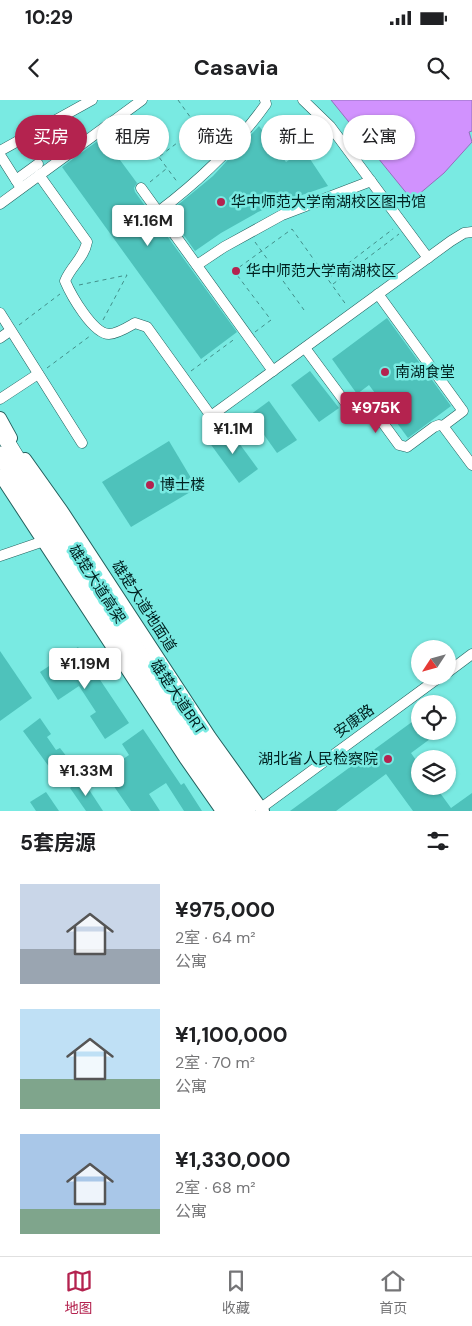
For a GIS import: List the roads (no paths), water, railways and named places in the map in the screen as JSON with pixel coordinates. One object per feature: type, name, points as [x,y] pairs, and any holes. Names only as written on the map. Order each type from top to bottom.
[{"type":"highway","name":"雄楚大道高架","points":[[0,430],[200,744],[257,810]]},
{"type":"highway","name":"雄楚大道高架","points":[[0,454],[34,512],[232,811]]},
{"type":"main road","name":"雄楚大道地面道","points":[[0,418],[257,810]]},
{"type":"main road","points":[[0,475],[222,811]]},
{"type":"street","points":[[0,151],[92,100]]},
{"type":"street","points":[[19,184],[39,175],[142,100]]},
{"type":"street","points":[[303,100],[330,126],[428,258]]},
{"type":"street","points":[[158,212],[184,191],[230,148],[255,119],[267,101]]},
{"type":"street","points":[[0,155],[19,184]]},
{"type":"street","points":[[351,189],[357,181],[359,170],[357,163]]},
{"type":"street","points":[[0,204],[38,164]]},
{"type":"street","points":[[39,175],[87,242],[85,253],[69,271],[65,281],[93,325],[100,332],[110,334],[135,323],[147,327],[183,377],[202,397],[211,416],[428,258],[464,233],[472,232]]},
{"type":"street","points":[[197,265],[248,232],[282,215],[371,182]]},
{"type":"street","points":[[141,188],[274,370]]},
{"type":"street","points":[[305,348],[348,406],[356,410],[367,407],[372,408],[402,446],[407,447],[434,427],[443,426],[468,408],[378,294]]},
{"type":"street","points":[[0,313],[82,443]]},
{"type":"street","points":[[0,338],[10,331]]},
{"type":"street","points":[[0,399],[38,374]]},
{"type":"street","points":[[443,426],[472,464]]},
{"type":"street","name":"雄楚大道BRT","points":[[0,444],[38,510],[111,626],[239,811]]},
{"type":"street","points":[[0,556],[44,541]]},
{"type":"street","points":[[456,666],[472,654]]},
{"type":"street","name":"安康路","points":[[257,810],[429,685]]},
{"type":"place","name":"华中师范大学南湖校区图书馆","points":[[221,202]]},
{"type":"place","name":"华中师范大学南湖校区","points":[[236,271]]},
{"type":"place","name":"南湖食堂","points":[[385,372]]},
{"type":"place","name":"博士楼","points":[[150,485]]},
{"type":"place","name":"湖北省人民检察院","points":[[388,759]]}]
